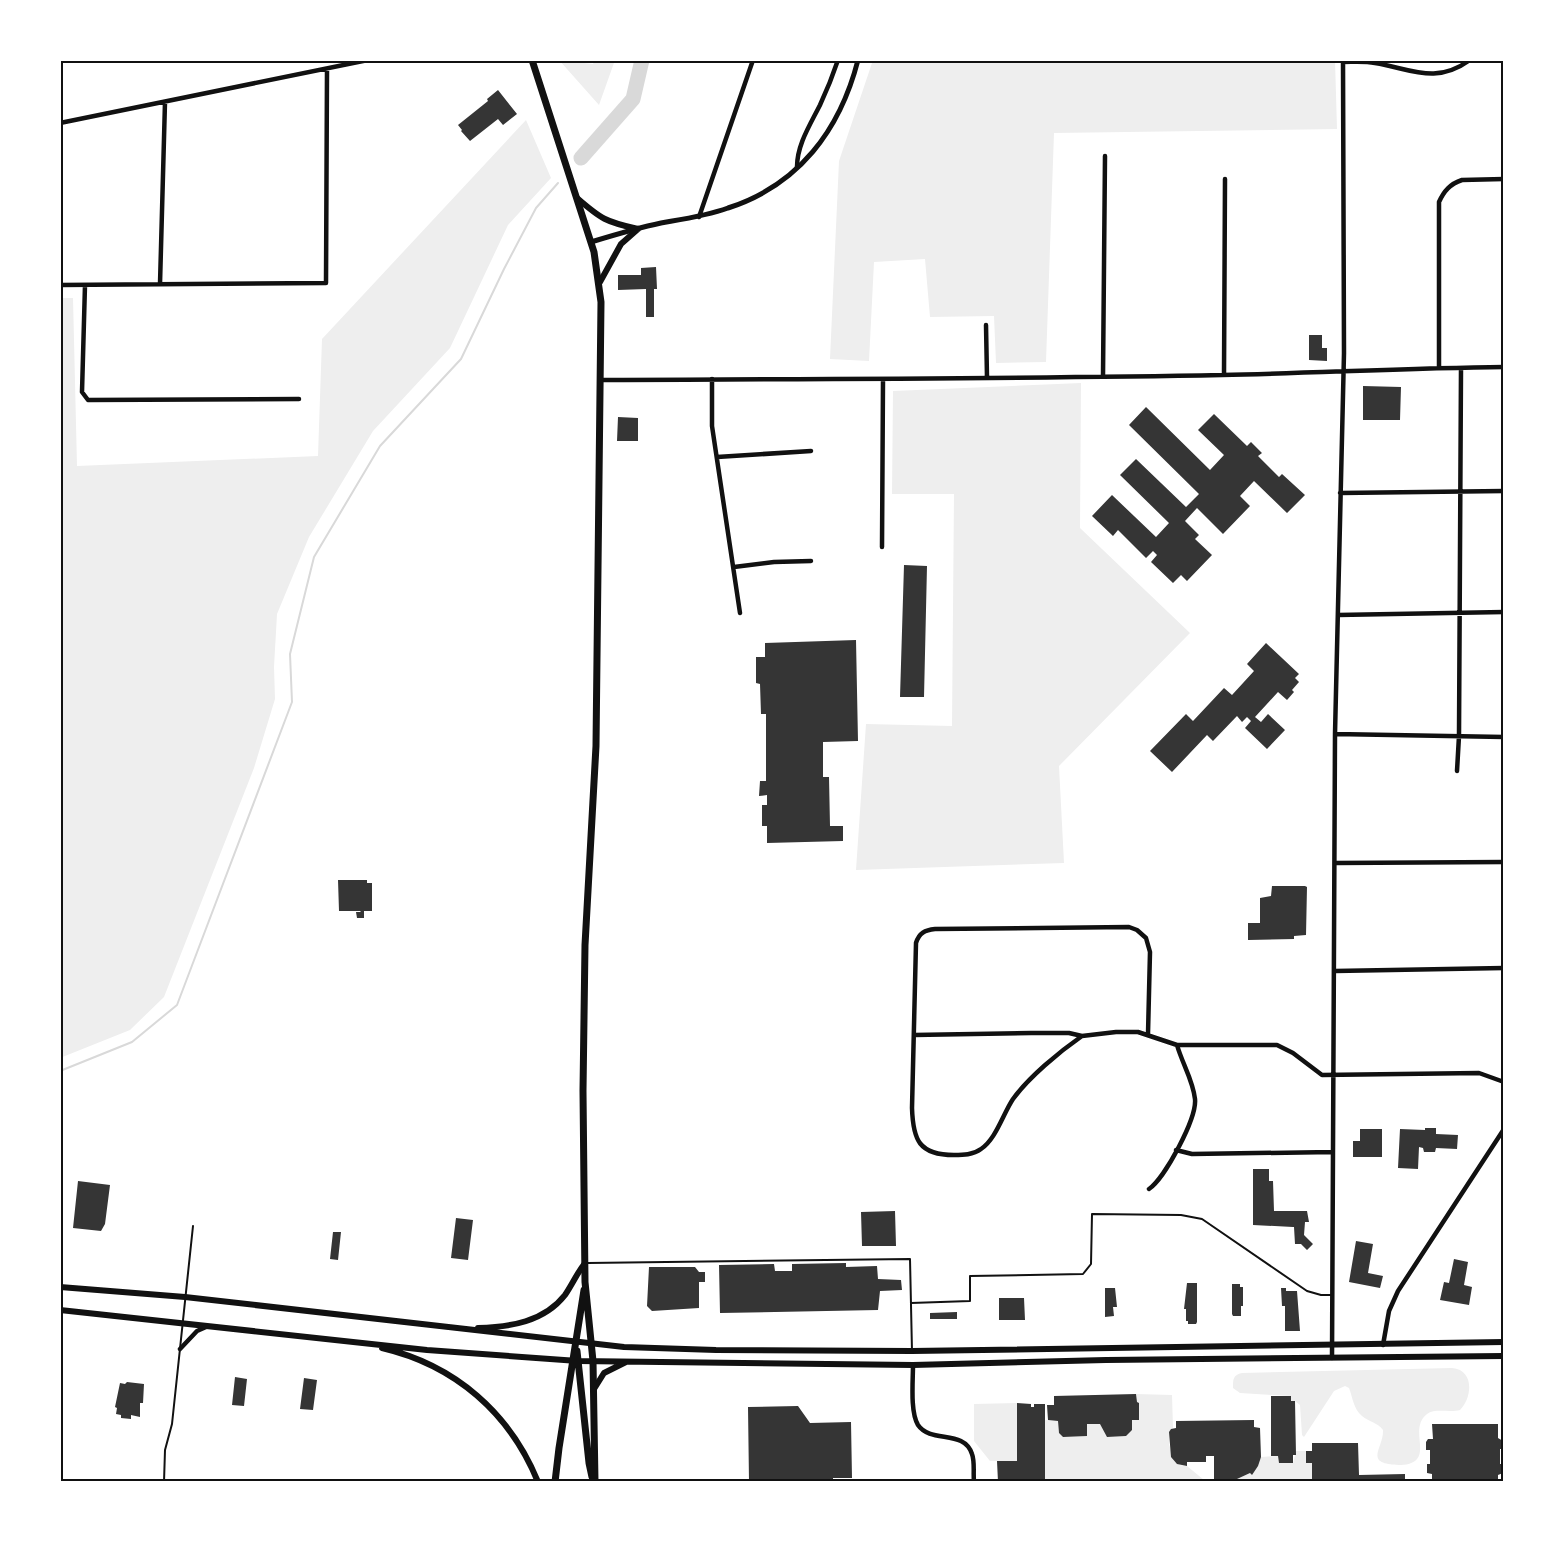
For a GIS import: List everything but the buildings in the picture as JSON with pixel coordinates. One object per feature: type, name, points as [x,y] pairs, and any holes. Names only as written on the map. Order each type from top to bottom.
[{"type":"main road","points":[[532,60],[591,242],[600,282],[596,746],[584,982],[585,1282],[592,1361],[594,1482]]},
{"type":"main road","points":[[576,198],[599,217],[638,229]]},
{"type":"main road","points":[[600,282],[621,244],[638,229]]},
{"type":"main road","points":[[458,1328],[496,1327],[520,1323],[543,1315],[563,1297],[585,1263]]},
{"type":"main road","points":[[555,1482],[575,1361],[585,1282]]},
{"type":"main road","points":[[60,1287],[185,1298],[591,1344],[716,1350],[912,1351],[1504,1342]]},
{"type":"main road","points":[[60,1310],[427,1350],[575,1361],[913,1365],[1116,1360],[1504,1356]]},
{"type":"main road","points":[[355,1342],[410,1356],[448,1374],[474,1392],[513,1434],[538,1482]]},
{"type":"main road","points":[[575,1361],[589,1463],[594,1482]]},
{"type":"main road","points":[[593,1392],[604,1373],[629,1361]]},
{"type":"street","points":[[60,123],[327,69],[343,62],[368,60]]},
{"type":"street","points":[[699,217],[753,60]]},
{"type":"street","points":[[797,167],[797,157],[804,138],[838,60]]},
{"type":"street","points":[[591,242],[638,229],[699,217],[745,202],[774,185],[814,151],[836,121],[850,88],[858,60]]},
{"type":"street","points":[[1332,1358],[1335,735],[1343,370],[1342,61],[1377,63],[1427,74],[1454,69],[1470,60]]},
{"type":"street","points":[[60,285],[326,283],[327,69]]},
{"type":"street","points":[[160,284],[165,102]]},
{"type":"street","points":[[1103,376],[1105,156]]},
{"type":"street","points":[[1224,375],[1225,179]]},
{"type":"street","points":[[1439,368],[1439,202],[1445,190],[1456,182],[1504,179]]},
{"type":"street","points":[[85,285],[82,392],[88,400],[299,399]]},
{"type":"street","points":[[986,325],[987,378]]},
{"type":"street","points":[[600,380],[1224,375],[1504,367]]},
{"type":"street","points":[[1457,771],[1461,368]]},
{"type":"street","points":[[712,379],[712,426],[740,613]]},
{"type":"street","points":[[882,547],[883,379]]},
{"type":"street","points":[[717,457],[811,452]]},
{"type":"street","points":[[1341,493],[1504,491]]},
{"type":"street","points":[[734,567],[774,562],[811,561]]},
{"type":"street","points":[[1338,615],[1504,612]]},
{"type":"street","points":[[1335,735],[1504,738]]},
{"type":"street","points":[[1335,863],[1504,862]]},
{"type":"street","points":[[1082,1036],[1056,1056],[1018,1093],[990,1139],[981,1149],[964,1155],[945,1155],[928,1151],[920,1143],[913,1129],[915,943],[921,934],[935,929],[1129,927],[1137,930],[1148,943],[1150,965],[1148,1034]]},
{"type":"street","points":[[1335,971],[1504,968]]},
{"type":"street","points":[[914,1035],[1069,1033],[1082,1036],[1138,1032],[1178,1045],[1277,1046],[1293,1053],[1318,1074],[1479,1073],[1504,1082]]},
{"type":"street","points":[[1149,1189],[1159,1180],[1176,1150],[1191,1121],[1195,1105],[1193,1089],[1178,1045]]},
{"type":"street","points":[[1383,1345],[1389,1311],[1398,1291],[1504,1129]]},
{"type":"street","points":[[1176,1150],[1192,1154],[1333,1152]]},
{"type":"street","points":[[180,1349],[196,1331],[206,1327]]},
{"type":"street","points":[[913,1365],[914,1412],[919,1425],[928,1434],[954,1437],[965,1443],[972,1454],[974,1482]]},
{"type":"lane","points":[[911,1303],[970,1301],[970,1276],[1083,1274],[1090,1264],[1092,1214],[1181,1215],[1202,1219],[1307,1291],[1321,1296],[1333,1295]]},
{"type":"lane","points":[[164,1482],[165,1450],[172,1424],[193,1226]]},
{"type":"lane","points":[[585,1263],[910,1259],[912,1351]]},
{"type":"shaded area","points":[[559,60],[593,64],[595,60],[615,60],[599,105]]},
{"type":"shaded area","points":[[873,60],[1335,60],[1337,129],[1054,133],[1046,362],[996,363],[994,316],[930,317],[925,259],[874,262],[869,361],[830,359],[839,161]]},
{"type":"shaded area","points":[[526,120],[551,178],[508,225],[450,348],[373,431],[309,537],[277,614],[275,699],[254,768],[164,997],[130,1030],[60,1058],[60,298],[73,298],[77,466],[318,456],[322,339]]},
{"type":"shaded area","points":[[1081,383],[1080,528],[1190,633],[1059,766],[1064,863],[856,870],[866,724],[952,726],[954,494],[892,494],[893,391]]},
{"type":"shaded area","points":[[1452,1368],[1465,1374],[1468,1379],[1467,1399],[1460,1410],[1434,1411],[1422,1419],[1419,1431],[1419,1454],[1413,1462],[1404,1465],[1388,1464],[1381,1462],[1378,1458],[1383,1430],[1359,1413],[1349,1388],[1345,1386],[1334,1391],[1304,1437],[1300,1405],[1291,1401],[1291,1396],[1240,1393],[1233,1388],[1234,1378],[1242,1373]]},
{"type":"shaded area","points":[[1136,1394],[1172,1395],[1173,1428],[1169,1432],[1169,1444],[1174,1461],[1187,1466],[1204,1480],[1237,1479],[1250,1473],[1252,1475],[1261,1457],[1278,1456],[1279,1463],[1293,1463],[1296,1451],[1306,1451],[1306,1463],[1312,1463],[1312,1482],[1045,1482],[1045,1420],[1058,1421],[1059,1433],[1063,1437],[1086,1436],[1087,1424],[1100,1424],[1108,1437],[1126,1436],[1132,1430],[1132,1420],[1139,1420],[1139,1404]]},
{"type":"shaded area","points":[[1017,1403],[1017,1461],[990,1461],[974,1441],[974,1404]]},
{"type":"waterway","points":[[581,158],[633,99],[642,60]]},
{"type":"waterway","points":[[60,1071],[132,1042],[177,1005],[292,702],[290,654],[314,557],[380,446],[461,359],[536,208],[558,183]]}]
